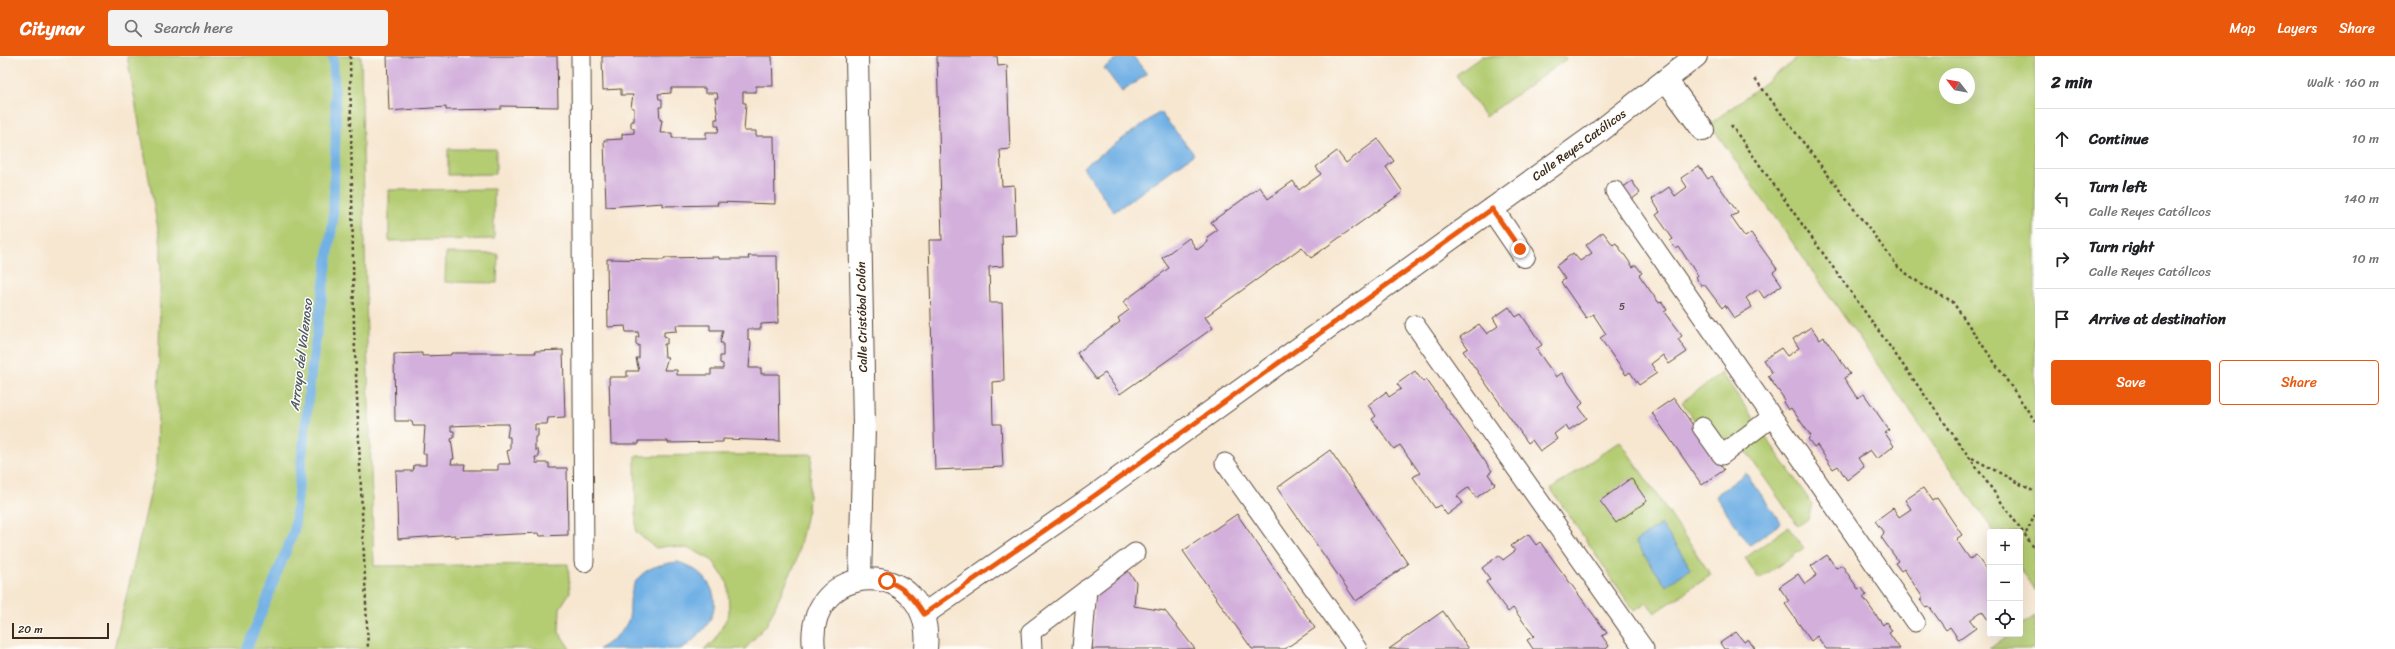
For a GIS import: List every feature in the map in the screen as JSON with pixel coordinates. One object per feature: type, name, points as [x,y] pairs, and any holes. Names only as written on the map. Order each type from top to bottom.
[{"type":"street","points":[[581,56],[584,562]]},
{"type":"street","name":"Calle Cristóbal Colón","points":[[857,56],[864,427],[860,579]]},
{"type":"street","name":"Calle Reyes Católicos","points":[[924,614],[1094,496],[1599,132],[1696,56]]},
{"type":"street","points":[[1666,80],[1703,130]]},
{"type":"street","points":[[1615,191],[1915,622]]},
{"type":"street","points":[[1492,209],[1524,256]]},
{"type":"street","points":[[1415,325],[1644,649]]},
{"type":"street","points":[[1702,427],[1722,455],[1772,417]]},
{"type":"street","points":[[1224,463],[1357,649]]},
{"type":"street","points":[[1032,649],[1031,632],[1135,553]]},
{"type":"street","points":[[814,649],[812,634],[816,614],[827,598],[842,586],[860,579],[880,579],[898,585],[914,598],[924,614],[928,632],[926,649]]},
{"type":"street","points":[[1082,649],[1087,589]]},
{"type":"path","points":[[350,56],[354,328],[368,649]]},
{"type":"path","points":[[1755,79],[1898,267],[1926,288],[1952,301],[2035,421]]},
{"type":"path","points":[[1728,121],[2035,549]]},
{"type":"path","points":[[1970,457],[2035,492]]},
{"type":"path","points":[[2026,533],[2035,516]]},
{"type":"green space","points":[[127,56],[361,56],[367,340],[374,566],[568,564],[570,592],[560,608],[559,632],[570,649],[114,649],[157,465],[161,246]]},
{"type":"green space","points":[[1482,56],[1564,56],[1566,59],[1485,117],[1456,75]]},
{"type":"green space","points":[[1800,56],[2035,56],[2035,591],[2023,573],[2023,529],[1992,529],[1710,124]]},
{"type":"green space","points":[[448,149],[496,149],[496,174],[448,175]]},
{"type":"green space","points":[[494,189],[494,239],[389,241],[389,190]]},
{"type":"green space","points":[[446,253],[498,254],[497,283],[445,282]]},
{"type":"green space","points":[[1722,373],[1812,504],[1808,519],[1798,526],[1736,437],[1721,448],[1697,424],[1682,402]]},
{"type":"green space","points":[[1620,441],[1711,575],[1655,613],[1647,603],[1634,611],[1551,489]]},
{"type":"green space","points":[[812,454],[808,509],[796,562],[767,624],[745,649],[704,649],[714,642],[729,614],[728,584],[713,561],[691,549],[669,546],[656,548],[636,532],[635,456]]},
{"type":"green space","points":[[1788,527],[1804,548],[1759,579],[1745,558]]},
{"type":"green space","points":[[2035,616],[2035,649],[1989,649],[2006,637],[2023,637],[2023,624]]},
{"type":"water","points":[[1121,56],[1133,56],[1147,74],[1122,92],[1104,68]]},
{"type":"water","points":[[1160,112],[1194,154],[1114,212],[1083,167]]},
{"type":"water","points":[[1746,473],[1781,523],[1750,545],[1715,496]]},
{"type":"water","points":[[1661,524],[1691,568],[1666,586],[1635,542]]},
{"type":"water","points":[[678,562],[701,574],[713,592],[713,613],[707,624],[696,637],[687,645],[679,649],[599,649],[615,637],[628,621],[631,594],[638,579],[648,570],[662,564]]},
{"type":"building","points":[[387,56],[557,56],[558,107],[501,106],[501,109],[446,110],[446,107],[389,111]]},
{"type":"building","points":[[602,56],[772,56],[773,86],[756,86],[756,92],[743,92],[743,103],[746,103],[744,131],[756,131],[756,136],[774,136],[775,204],[717,202],[718,205],[663,206],[663,203],[606,207],[604,140],[622,139],[622,134],[634,133],[634,128],[631,128],[631,121],[634,121],[634,108],[631,107],[633,95],[621,95],[621,89],[603,90]],"holes":[[[671,88],[705,88],[705,93],[717,93],[718,98],[715,98],[718,119],[715,119],[715,126],[719,126],[718,132],[706,132],[706,138],[672,138],[672,133],[660,133],[662,120],[660,120],[659,107],[662,107],[662,99],[659,99],[658,94],[671,93]]]},
{"type":"building","points":[[937,56],[997,56],[998,66],[1007,65],[1010,149],[1000,150],[1002,186],[1014,185],[1016,235],[1002,236],[1003,266],[989,267],[990,303],[1002,303],[1004,381],[992,382],[993,424],[1001,424],[1003,467],[935,470],[929,240],[942,240]]},
{"type":"building","points":[[1378,139],[1394,161],[1386,167],[1403,192],[1311,258],[1302,247],[1205,317],[1213,328],[1120,394],[1105,373],[1096,379],[1077,353],[1120,322],[1118,318],[1129,310],[1123,302],[1169,268],[1162,258],[1189,238],[1197,250],[1208,242],[1207,237],[1217,230],[1211,222],[1260,187],[1268,199],[1293,181],[1299,190],[1321,174],[1316,167],[1337,151],[1346,163]]},
{"type":"building","points":[[1699,166],[1708,179],[1712,176],[1738,213],[1731,217],[1745,237],[1751,233],[1777,269],[1773,272],[1782,285],[1764,298],[1758,289],[1746,298],[1752,307],[1734,318],[1725,305],[1722,308],[1704,284],[1702,286],[1696,278],[1698,276],[1679,247],[1676,249],[1670,241],[1673,239],[1656,215],[1660,212],[1652,199],[1669,187],[1675,196],[1687,187],[1681,178]]},
{"type":"building","points":[[1632,181],[1640,193],[1631,200],[1622,188]]},
{"type":"building","points":[[1603,232],[1613,245],[1616,243],[1633,267],[1636,265],[1642,273],[1639,275],[1659,303],[1662,302],[1667,310],[1664,312],[1682,336],[1678,339],[1687,352],[1669,364],[1663,355],[1651,364],[1657,373],[1639,385],[1630,372],[1626,375],[1600,338],[1606,334],[1593,314],[1586,318],[1561,282],[1565,279],[1556,266],[1573,253],[1580,261],[1592,253],[1586,245]]},
{"type":"building","points":[[748,256],[777,256],[778,323],[761,324],[761,329],[748,329],[748,340],[751,341],[749,368],[761,368],[761,374],[779,374],[780,441],[723,439],[723,442],[668,443],[668,441],[639,441],[639,444],[611,444],[609,377],[627,377],[627,371],[639,371],[636,358],[639,358],[639,345],[636,345],[636,337],[639,337],[638,332],[626,332],[625,326],[608,327],[607,259],[664,260],[664,258],[719,257],[719,259],[749,259]],"holes":[[[676,325],[710,325],[710,330],[723,330],[720,343],[723,343],[723,356],[720,356],[720,363],[723,364],[723,369],[711,369],[711,375],[677,375],[677,370],[664,370],[668,357],[665,357],[664,344],[667,344],[667,337],[664,336],[664,332],[677,331]]]},
{"type":"building","points":[[1509,307],[1516,317],[1521,314],[1542,345],[1536,349],[1556,377],[1562,373],[1583,403],[1579,407],[1587,418],[1569,430],[1566,425],[1554,434],[1557,439],[1540,451],[1532,440],[1528,443],[1463,351],[1468,348],[1460,337],[1479,324],[1487,334],[1498,326],[1493,318]]},
{"type":"building","points":[[1811,327],[1820,340],[1824,337],[1850,374],[1844,378],[1857,398],[1864,394],[1889,430],[1885,433],[1894,446],[1877,459],[1870,450],[1858,458],[1864,467],[1847,480],[1838,466],[1833,469],[1817,445],[1814,447],[1808,439],[1811,436],[1791,408],[1788,410],[1783,402],[1785,400],[1768,376],[1772,373],[1763,360],[1781,348],[1787,356],[1799,348],[1793,339]]},
{"type":"building","points":[[563,350],[565,417],[548,418],[547,424],[535,424],[535,430],[538,429],[538,436],[535,437],[535,450],[538,450],[539,457],[535,457],[536,463],[549,463],[549,468],[567,468],[568,535],[540,536],[539,533],[455,537],[455,535],[398,539],[396,471],[413,471],[414,465],[426,465],[426,454],[423,454],[425,426],[413,426],[412,421],[395,421],[394,354],[422,353],[422,356],[451,355],[451,353],[536,353],[535,351]],"holes":[[[509,424],[507,437],[510,437],[510,450],[507,451],[510,464],[498,464],[498,470],[464,470],[465,464],[451,464],[452,459],[454,459],[451,439],[454,438],[454,431],[451,431],[451,426]]]},
{"type":"building","points":[[1415,371],[1423,382],[1426,379],[1492,471],[1488,474],[1495,484],[1476,498],[1469,487],[1457,496],[1463,503],[1447,515],[1440,505],[1435,508],[1413,477],[1420,473],[1400,445],[1394,449],[1372,419],[1376,416],[1368,405],[1386,392],[1389,397],[1401,389],[1397,384]]},
{"type":"building","points":[[1674,398],[1724,470],[1702,485],[1652,413]]},
{"type":"building","points":[[1330,450],[1408,564],[1356,601],[1277,488]]},
{"type":"building","points":[[1631,478],[1647,501],[1616,523],[1600,501]]},
{"type":"building","points":[[1923,488],[1932,501],[1937,498],[1962,535],[1956,539],[1970,559],[1976,555],[1987,571],[1987,618],[1982,611],[1970,620],[1976,628],[1959,640],[1950,627],[1946,630],[1929,606],[1926,607],[1920,600],[1923,598],[1904,569],[1901,571],[1895,563],[1898,561],[1881,537],[1884,533],[1875,521],[1893,508],[1899,517],[1911,509],[1905,500]]},
{"type":"building","points":[[1237,514],[1315,628],[1285,649],[1252,649],[1183,551]]},
{"type":"building","points":[[1528,534],[1536,545],[1540,542],[1607,633],[1602,636],[1609,646],[1606,649],[1533,649],[1527,640],[1534,636],[1513,608],[1508,612],[1486,582],[1490,579],[1482,568],[1499,555],[1503,560],[1515,551],[1511,546]]},
{"type":"building","points":[[1827,555],[1836,568],[1842,565],[1858,589],[1861,587],[1867,595],[1863,597],[1883,625],[1886,622],[1892,631],[1889,633],[1900,649],[1826,649],[1817,636],[1811,641],[1785,604],[1789,601],[1779,587],[1798,574],[1805,584],[1817,575],[1811,566]]},
{"type":"building","points":[[1125,567],[1136,582],[1134,606],[1165,611],[1195,649],[1092,649],[1095,590]]},
{"type":"building","points":[[1443,611],[1469,649],[1389,649]]},
{"type":"building","points":[[1736,632],[1744,642],[1748,639],[1755,649],[1724,649],[1720,643]]},
{"type":"waterway","name":"Arroyo del Valenoso","points":[[247,649],[294,531],[311,373],[333,221],[336,121],[333,56]]},
{"type":"route","points":[[887,581],[898,585],[914,598],[924,614],[1094,496],[1492,209],[1520,249]]}]
